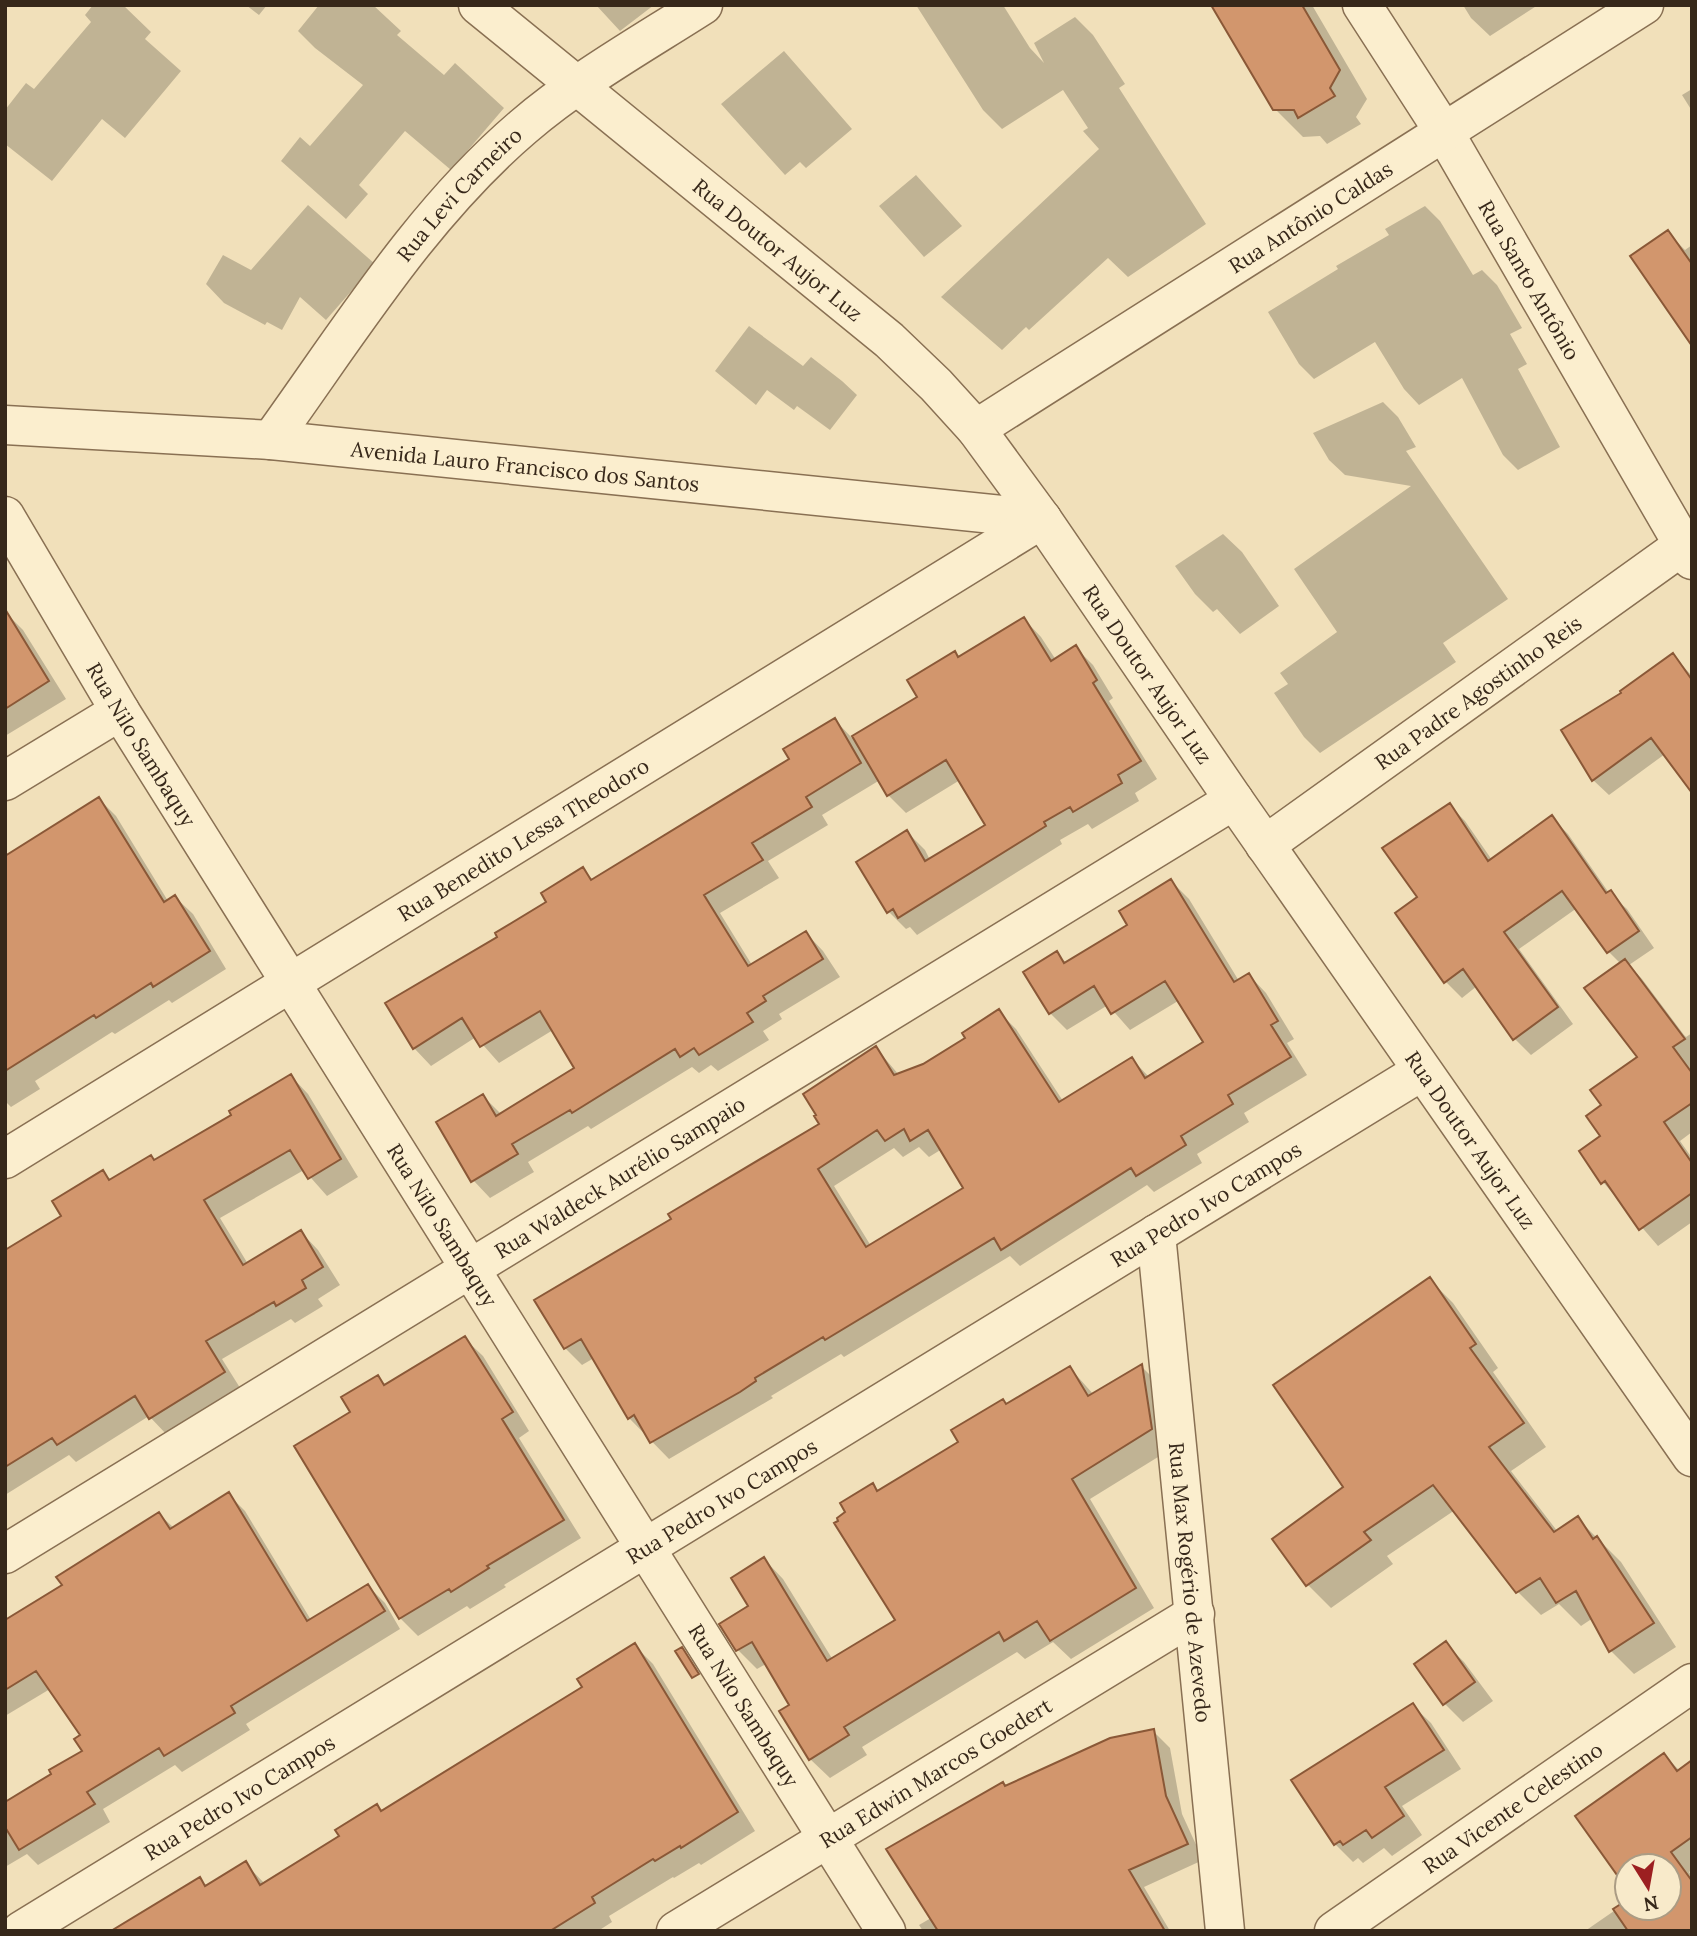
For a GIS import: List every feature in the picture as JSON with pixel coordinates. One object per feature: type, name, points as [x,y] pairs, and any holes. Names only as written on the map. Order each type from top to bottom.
[{"type":"street","name":"Rua Doutor Aujor Luz","points":[[478,5],[889,340],[936,385],[976,429],[1042,519],[1265,845],[1692,1457]]},
{"type":"street","name":"Rua Levi Carneiro","points":[[271,440],[411,246],[456,191],[522,127],[576,85],[703,5]]},
{"type":"street","name":"Rua Santo Antônio","points":[[1362,5],[1444,132],[1688,548]]},
{"type":"street","name":"Rua Antônio Caldas","points":[[976,429],[1644,5]]},
{"type":"street","name":"Avenida Lauro Francisco dos Santos","points":[[5,425],[271,440],[1042,519]]},
{"type":"street","name":"Rua Nilo Sambaquy","points":[[5,516],[120,711],[886,1931]]},
{"type":"street","name":"Rua Benedito Lessa Theodoro","points":[[5,1159],[1042,519]]},
{"type":"street","name":"Rua Padre Agostinho Reis","points":[[1265,845],[1688,548]]},
{"type":"street","points":[[5,781],[120,711]]},
{"type":"street","name":"Rua Waldeck Aurélio Sampaio","points":[[5,1554],[1234,800]]},
{"type":"street","name":"Rua Pedro Ivo Campos","points":[[21,1931],[1422,1071]]},
{"type":"street","name":"Rua Max Rogério de Azevedo","points":[[1156,1234],[1225,1931]]},
{"type":"street","name":"Rua Edwin Marcos Goedert","points":[[676,1931],[1195,1614]]},
{"type":"street","name":"Rua Vicente Celestino","points":[[1349,1927],[1692,1683]]},
{"type":"building","points":[[1211,5],[1302,5],[1340,70],[1330,88],[1335,96],[1298,118],[1294,110],[1273,110]]},
{"type":"building","points":[[1668,230],[1692,264],[1692,346],[1630,256]]},
{"type":"building","points":[[5,609],[49,681],[5,709]]},
{"type":"building","points":[[1024,617],[1051,661],[1076,645],[1097,680],[1093,683],[1141,761],[1118,775],[1122,783],[1073,812],[1070,807],[1044,822],[1046,826],[898,918],[893,909],[887,913],[856,862],[907,830],[925,861],[985,825],[946,760],[887,796],[852,736],[917,697],[907,680],[955,651],[958,657]]},
{"type":"building","points":[[1673,653],[1692,680],[1692,793],[1651,738],[1592,781],[1561,730],[1621,693],[1620,691]]},
{"type":"building","points":[[835,718],[861,763],[806,797],[812,807],[752,843],[763,860],[704,895],[748,966],[806,931],[823,959],[763,996],[766,1001],[747,1013],[753,1022],[699,1055],[694,1048],[680,1057],[675,1049],[572,1113],[570,1110],[512,1144],[518,1154],[471,1182],[436,1122],[483,1094],[496,1116],[574,1068],[540,1011],[480,1047],[462,1018],[413,1049],[385,1003],[497,937],[495,933],[546,902],[541,893],[583,867],[591,880],[789,759],[783,749]]},
{"type":"building","points":[[99,797],[164,902],[175,895],[210,951],[153,987],[151,983],[96,1018],[94,1015],[5,1071],[5,856]]},
{"type":"building","points":[[1450,803],[1488,861],[1552,815],[1606,893],[1611,890],[1639,931],[1607,953],[1562,891],[1504,932],[1558,1007],[1513,1040],[1463,969],[1444,983],[1395,913],[1417,897],[1382,848]]},
{"type":"building","points":[[1171,879],[1234,982],[1249,973],[1278,1021],[1271,1025],[1291,1057],[1228,1095],[1233,1104],[1181,1136],[1186,1145],[1136,1176],[1131,1168],[1001,1250],[994,1238],[825,1340],[823,1337],[755,1378],[756,1381],[740,1392],[650,1443],[634,1415],[628,1419],[581,1339],[564,1349],[534,1300],[671,1219],[668,1214],[819,1124],[803,1094],[876,1046],[894,1075],[923,1064],[965,1038],[962,1033],[999,1009],[1059,1102],[1132,1057],[1145,1078],[1203,1042],[1165,981],[1111,1014],[1094,986],[1049,1014],[1023,972],[1057,951],[1064,963],[1127,925],[1119,911]],"holes":[[[904,1129],[910,1141],[928,1130],[963,1188],[866,1247],[818,1169],[877,1130],[885,1141]]]},
{"type":"building","points":[[1625,959],[1685,1039],[1673,1047],[1692,1073],[1692,1103],[1664,1122],[1692,1163],[1692,1193],[1639,1230],[1605,1181],[1601,1184],[1579,1151],[1600,1136],[1586,1116],[1601,1105],[1590,1090],[1637,1057],[1584,988]]},
{"type":"building","points":[[291,1074],[341,1159],[308,1179],[290,1150],[204,1200],[243,1265],[301,1230],[323,1267],[302,1280],[306,1288],[276,1306],[274,1302],[206,1341],[225,1372],[149,1419],[135,1396],[57,1445],[52,1438],[5,1467],[5,1250],[61,1216],[52,1201],[103,1170],[109,1180],[151,1155],[154,1160],[231,1115],[229,1111]]},
{"type":"building","points":[[1430,1277],[1476,1344],[1470,1348],[1524,1423],[1489,1447],[1554,1532],[1578,1516],[1593,1539],[1597,1536],[1654,1623],[1609,1652],[1576,1591],[1556,1603],[1540,1578],[1516,1593],[1433,1485],[1364,1532],[1371,1540],[1306,1586],[1272,1539],[1343,1487],[1273,1385]]},
{"type":"building","points":[[465,1336],[513,1412],[502,1419],[564,1520],[487,1566],[489,1568],[451,1592],[449,1589],[399,1619],[294,1446],[350,1412],[341,1397],[378,1375],[384,1385]]},
{"type":"building","points":[[1142,1364],[1152,1429],[1072,1479],[1136,1588],[1050,1641],[1037,1621],[1004,1641],[999,1632],[844,1727],[849,1735],[809,1760],[779,1711],[789,1705],[752,1642],[736,1651],[719,1624],[748,1606],[731,1578],[764,1557],[827,1661],[895,1620],[834,1523],[845,1512],[840,1503],[873,1483],[877,1491],[958,1442],[951,1430],[1003,1399],[1006,1404],[1070,1366],[1088,1396]]},
{"type":"building","points":[[229,1492],[307,1621],[368,1584],[385,1611],[231,1706],[235,1713],[164,1756],[159,1748],[87,1792],[95,1804],[19,1850],[5,1827],[5,1802],[51,1774],[49,1770],[82,1751],[74,1739],[80,1735],[36,1671],[5,1690],[5,1620],[62,1585],[56,1577],[159,1512],[170,1529]]},
{"type":"building","points":[[1446,1641],[1475,1682],[1443,1705],[1414,1664]]},
{"type":"building","points":[[635,1643],[738,1812],[681,1848],[680,1846],[655,1861],[653,1859],[592,1897],[595,1903],[550,1931],[111,1931],[200,1877],[205,1886],[246,1861],[260,1885],[339,1836],[335,1830],[377,1804],[381,1811],[582,1687],[577,1679]]},
{"type":"building","points":[[682,1647],[699,1674],[692,1678],[675,1651]]},
{"type":"building","points":[[1413,1703],[1444,1750],[1385,1787],[1404,1816],[1372,1838],[1366,1830],[1343,1845],[1340,1841],[1334,1845],[1291,1780]]},
{"type":"building","points":[[1154,1729],[1166,1796],[1188,1844],[1129,1870],[1165,1931],[938,1931],[886,1849],[1003,1782],[1005,1786],[1110,1738]]},
{"type":"building","points":[[1664,1753],[1677,1771],[1692,1760],[1692,1837],[1671,1852],[1613,1852],[1613,1869],[1575,1816]]},
{"type":"building","points":[[1683,1869],[1692,1881],[1692,1931],[1628,1931],[1622,1922],[1683,1922]]}]
